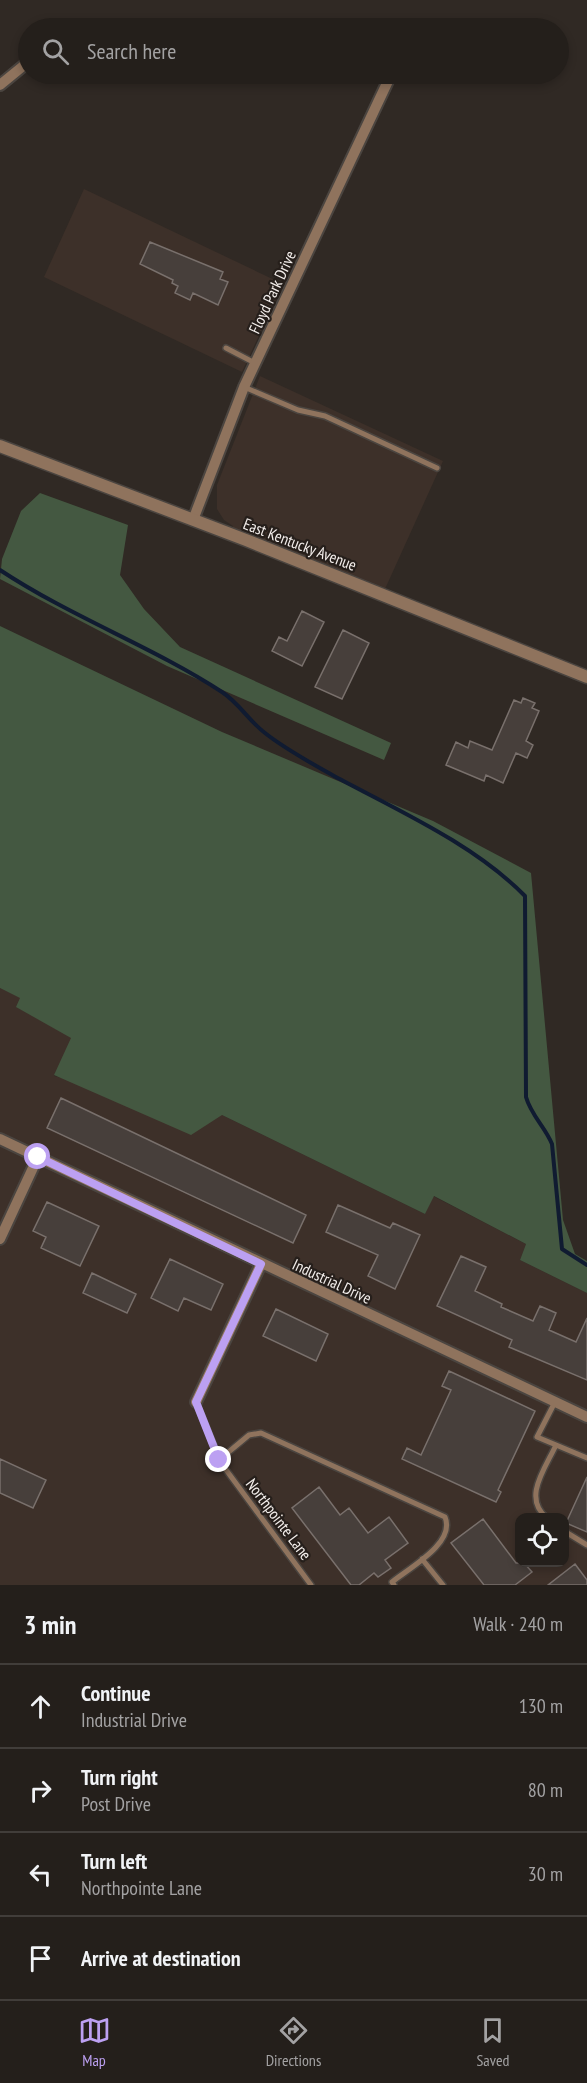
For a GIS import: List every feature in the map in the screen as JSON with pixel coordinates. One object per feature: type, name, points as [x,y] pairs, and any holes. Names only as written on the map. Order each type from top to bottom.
[{"type":"street","points":[[0,85],[18,71]]},
{"type":"street","name":"Floyd Park Drive","points":[[193,520],[244,387],[387,84]]},
{"type":"street","name":"East Kentucky Avenue","points":[[0,446],[193,520],[587,677]]},
{"type":"street","name":"Industrial Drive","points":[[0,1139],[587,1417]]},
{"type":"street","points":[[0,1239],[38,1157]]},
{"type":"street","points":[[196,1402],[261,1264]]},
{"type":"lane","points":[[226,348],[255,363]]},
{"type":"lane","points":[[244,387],[298,410],[325,416],[437,468]]},
{"type":"lane","name":"Northpointe Lane","points":[[196,1402],[219,1460],[311,1585]]},
{"type":"lane","points":[[555,1402],[537,1437],[587,1458]]},
{"type":"lane","points":[[219,1460],[249,1435],[261,1433],[440,1514],[447,1523],[446,1534],[441,1544],[392,1582],[394,1585]]},
{"type":"lane","points":[[541,1513],[538,1510],[534,1493],[556,1445]]},
{"type":"lane","points":[[569,1534],[587,1545]]},
{"type":"lane","points":[[422,1558],[443,1585]]},
{"type":"shaded area","points":[[84,189],[283,284],[242,372],[44,277]]},
{"type":"shaded area","points":[[260,376],[443,461],[385,589],[232,529],[233,526],[224,520],[217,509],[217,485]]},
{"type":"shaded area","points":[[0,988],[21,998],[17,1007],[72,1038],[54,1076],[222,1115],[425,1214],[433,1196],[526,1244],[520,1260],[587,1293],[587,1585],[0,1585]]},
{"type":"green space","points":[[40,493],[128,525],[120,575],[144,609],[180,647],[391,743],[384,760],[167,666],[0,579],[2,559],[21,511]]},
{"type":"green space","points":[[0,626],[222,732],[433,821],[531,873],[563,1220],[575,1254],[587,1261],[587,1293],[520,1260],[526,1244],[434,1196],[425,1214],[222,1115],[191,1135],[54,1075],[71,1038],[16,1007],[20,998],[0,988]]},
{"type":"building","points":[[150,242],[223,272],[220,279],[228,282],[218,305],[193,293],[190,300],[175,293],[178,286],[172,283],[173,280],[140,264]]},
{"type":"building","points":[[302,611],[324,622],[302,666],[272,651],[279,637],[287,641]]},
{"type":"building","points":[[343,630],[369,643],[342,699],[315,687]]},
{"type":"building","points":[[523,698],[535,703],[532,708],[539,711],[526,741],[533,745],[527,758],[516,753],[503,783],[486,775],[484,781],[446,765],[456,742],[468,748],[470,741],[492,750],[514,700],[521,703]]},
{"type":"building","points":[[61,1098],[306,1215],[293,1243],[47,1128]]},
{"type":"building","points":[[47,1202],[99,1226],[80,1266],[41,1248],[46,1237],[33,1231]]},
{"type":"building","points":[[338,1205],[390,1228],[393,1223],[420,1235],[395,1289],[368,1276],[378,1255],[326,1232]]},
{"type":"building","points":[[461,1256],[486,1267],[475,1291],[502,1304],[501,1307],[533,1321],[540,1306],[556,1313],[549,1330],[576,1342],[587,1318],[587,1380],[509,1347],[512,1340],[437,1306]]},
{"type":"building","points":[[170,1259],[223,1284],[211,1310],[184,1298],[178,1311],[151,1298]]},
{"type":"building","points":[[92,1273],[136,1294],[127,1313],[83,1293]]},
{"type":"building","points":[[276,1309],[328,1334],[316,1361],[263,1336]]},
{"type":"building","points":[[449,1371],[535,1411],[498,1490],[501,1492],[496,1502],[402,1459],[407,1448],[421,1455],[451,1390],[442,1386]]},
{"type":"building","points":[[0,1459],[46,1480],[33,1508],[0,1493]]},
{"type":"building","points":[[587,1477],[587,1532],[569,1524],[569,1516]]},
{"type":"building","points":[[319,1487],[340,1515],[349,1508],[368,1533],[389,1517],[408,1543],[385,1560],[391,1568],[378,1577],[374,1573],[359,1585],[351,1585],[292,1508]]},
{"type":"building","points":[[483,1519],[515,1562],[515,1567],[528,1567],[532,1572],[515,1585],[484,1585],[451,1543]]},
{"type":"building","points":[[575,1564],[587,1580],[587,1585],[548,1585]]},
{"type":"waterway","points":[[0,570],[27,587],[195,675],[234,701],[259,728],[281,745],[459,844],[505,877],[525,896],[526,1097],[531,1110],[552,1144],[562,1249],[587,1265]]},
{"type":"route","points":[[38,1157],[261,1264],[196,1402],[219,1460]]}]
